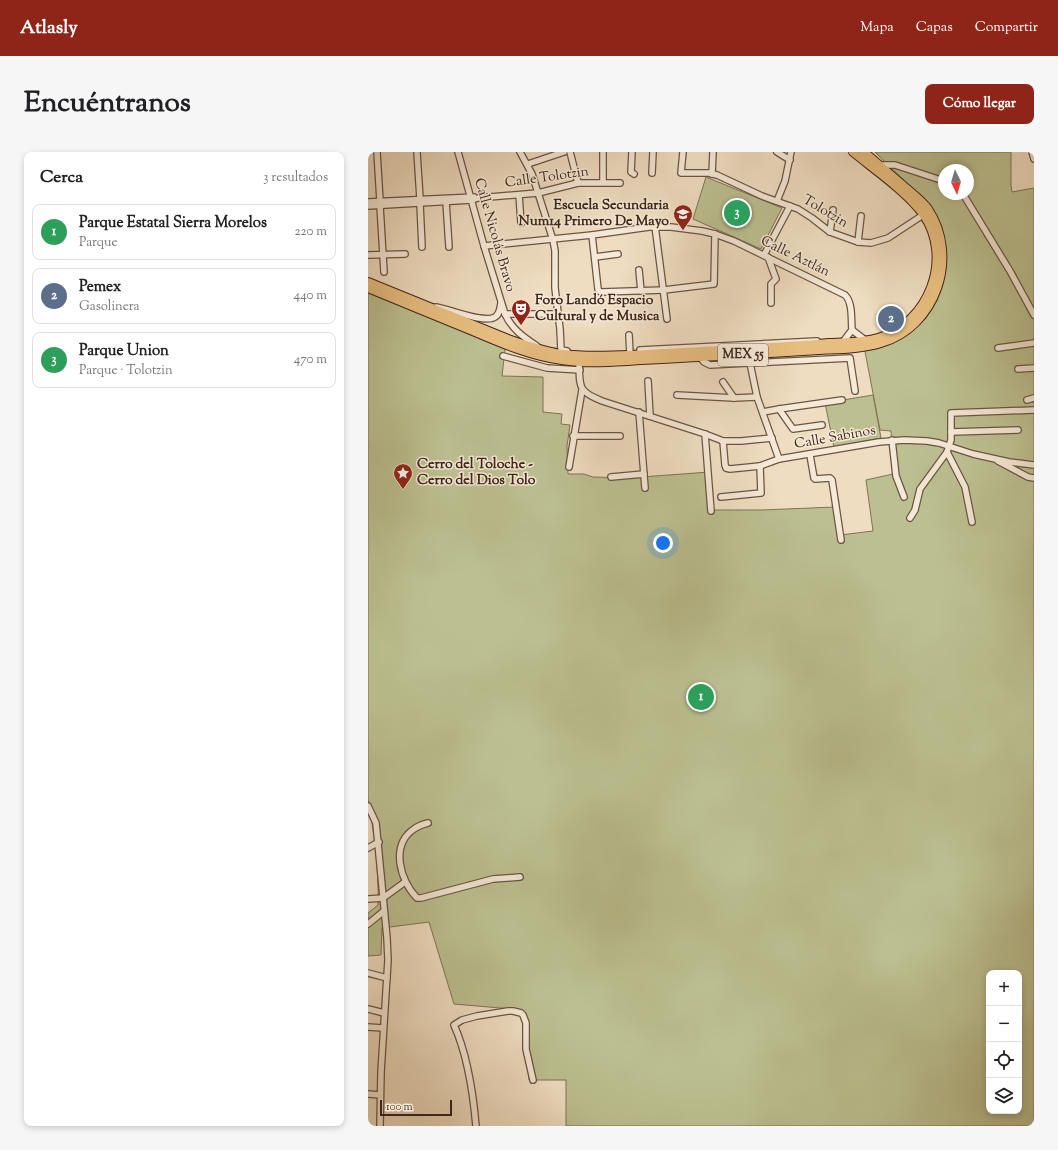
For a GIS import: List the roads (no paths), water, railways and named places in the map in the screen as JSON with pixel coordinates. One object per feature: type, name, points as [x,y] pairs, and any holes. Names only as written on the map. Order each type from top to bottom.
[{"type":"highway","name":"MEX 55","points":[[368,288],[510,346],[580,366],[615,362],[863,347],[882,343],[903,334],[913,326],[932,301],[937,290],[942,264],[942,243],[937,226],[925,204],[876,166],[853,152]]},
{"type":"highway","name":"MEX 55","points":[[368,282],[508,339],[542,350],[561,354],[584,356],[820,344],[881,337],[902,326],[920,309],[930,293],[935,274],[936,257],[932,233],[923,215],[864,152]]},
{"type":"street","points":[[377,152],[384,272]]},
{"type":"street","points":[[417,152],[422,247]]},
{"type":"street","name":"Calle Nicolás Bravo","points":[[458,152],[473,198],[484,246],[505,314],[518,333],[542,350]]},
{"type":"street","points":[[520,152],[528,164],[553,240],[555,288],[561,350],[586,353],[630,353],[629,335]]},
{"type":"street","points":[[528,164],[564,152]]},
{"type":"street","points":[[570,152],[578,184]]},
{"type":"street","points":[[603,152],[603,182]]},
{"type":"street","points":[[632,152],[632,172],[634,174]]},
{"type":"street","points":[[652,173],[653,152]]},
{"type":"street","points":[[683,152],[681,173],[712,174],[713,152]]},
{"type":"street","points":[[777,152],[790,160]]},
{"type":"street","points":[[777,201],[785,181],[792,152]]},
{"type":"street","points":[[1032,152],[1034,159]]},
{"type":"street","points":[[876,166],[895,165],[938,179]]},
{"type":"street","name":"Tolotzin","points":[[712,174],[790,206],[804,213],[830,232],[858,242],[871,243],[888,238],[923,215]]},
{"type":"street","name":"Calle Tolotzin","points":[[368,206],[420,201],[519,195],[538,193],[578,184],[603,182],[620,183]]},
{"type":"street","points":[[519,195],[521,223]]},
{"type":"street","name":"Calle Tolotzin","points":[[420,201],[446,202],[473,198]]},
{"type":"street","points":[[967,200],[1010,271],[1034,315]]},
{"type":"street","name":"Calle Tolotzin","points":[[368,202],[380,204]]},
{"type":"street","points":[[446,202],[449,247]]},
{"type":"street","points":[[771,303],[771,284],[776,279],[766,256],[790,206]]},
{"type":"street","points":[[830,232],[833,210]]},
{"type":"street","points":[[858,242],[861,216]]},
{"type":"street","points":[[655,226],[667,319]]},
{"type":"street","name":"Calle Aztlán","points":[[484,246],[553,240],[655,226],[715,234],[766,256],[845,295],[850,304],[852,330]]},
{"type":"street","points":[[592,235],[599,292],[664,290],[713,284],[715,282],[715,234]]},
{"type":"street","points":[[368,255],[405,254]]},
{"type":"street","points":[[595,257],[618,254]]},
{"type":"street","points":[[639,270],[641,291]]},
{"type":"street","name":"Calle Nicolás Bravo","points":[[426,305],[487,320],[497,315],[500,310],[501,302]]},
{"type":"street","points":[[505,314],[558,314]]},
{"type":"street","points":[[842,342],[852,330],[865,340]]},
{"type":"street","points":[[998,348],[1034,343]]},
{"type":"street","points":[[782,352],[790,361]]},
{"type":"street","points":[[503,356],[548,368],[580,366],[582,390],[573,436],[569,467]]},
{"type":"street","points":[[700,357],[710,366],[850,358],[855,390]]},
{"type":"street","name":"Calle Sabinos","points":[[750,364],[757,397],[779,459],[892,440],[927,440],[948,449],[965,451],[992,458]]},
{"type":"street","points":[[1018,369],[1034,368]]},
{"type":"street","points":[[648,382],[650,416]]},
{"type":"street","points":[[723,382],[734,398]]},
{"type":"street","points":[[582,390],[602,401],[723,441],[737,442],[772,438]]},
{"type":"street","points":[[677,395],[734,398],[757,397]]},
{"type":"street","points":[[1027,400],[1034,398]]},
{"type":"street","points":[[763,412],[842,400]]},
{"type":"street","points":[[779,409],[793,429],[822,425]]},
{"type":"street","points":[[910,518],[915,510],[920,489],[948,449],[952,412],[1034,410]]},
{"type":"street","points":[[639,412],[645,488]]},
{"type":"street","points":[[951,432],[1018,430]]},
{"type":"street","points":[[705,434],[711,511]]},
{"type":"street","points":[[573,436],[620,436]]},
{"type":"street","points":[[892,440],[896,476],[904,497]]},
{"type":"street","points":[[723,441],[725,465],[728,469],[760,466],[779,459]]},
{"type":"street","points":[[948,449],[965,487],[972,522]]},
{"type":"street","points":[[810,455],[814,478],[829,478],[832,480],[841,540]]},
{"type":"street","points":[[992,458],[1034,465]]},
{"type":"street","points":[[992,458],[1028,477],[1034,478]]},
{"type":"street","points":[[721,497],[761,493],[760,466]]},
{"type":"street","points":[[612,477],[644,474]]},
{"type":"street","points":[[368,806],[375,819],[379,842],[387,938],[387,978],[383,1028],[380,1126]]},
{"type":"street","points":[[428,823],[415,828],[410,832],[402,844],[400,856],[401,871],[405,882],[415,896],[419,898],[493,879],[520,877]]},
{"type":"street","points":[[368,848],[379,842]]},
{"type":"street","points":[[368,899],[383,898],[405,882]]},
{"type":"street","points":[[368,924],[384,911]]},
{"type":"street","points":[[368,973],[387,978]]},
{"type":"street","points":[[368,1010],[384,1013]]},
{"type":"street","points":[[476,1126],[463,1047],[454,1025],[462,1020],[477,1016],[508,1011],[521,1013],[524,1015],[526,1023],[526,1049],[534,1080]]},
{"type":"street","points":[[368,1027],[383,1028]]},
{"type":"street","points":[[368,1094],[380,1095]]},
{"type":"place","name":"Parque Union","points":[[737,213]]},
{"type":"place","name":"Escuela Secundaria Num14 Primero De Mayo","points":[[683,231]]},
{"type":"place","name":"Pemex","points":[[891,319]]},
{"type":"place","name":"Foro Landó Espacio Cultural y de Musica","points":[[521,326]]},
{"type":"place","name":"Cerro del Toloche - Cerro del Dios Tolo","points":[[403,490]]},
{"type":"place","name":"Parque Estatal Sierra Morelos","points":[[701,697]]}]
